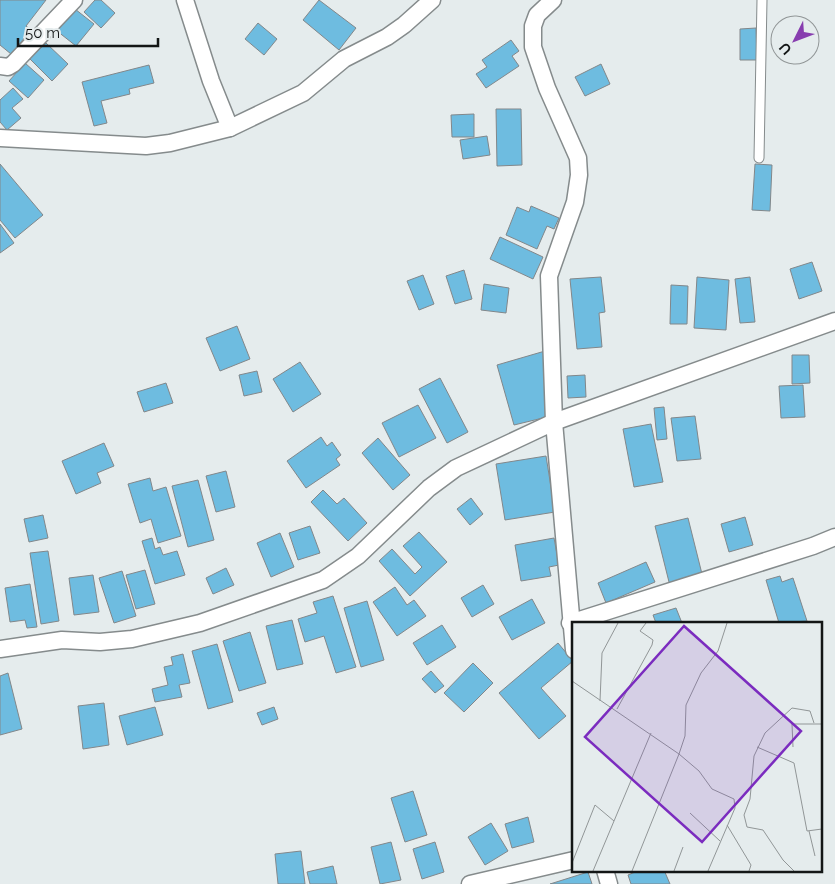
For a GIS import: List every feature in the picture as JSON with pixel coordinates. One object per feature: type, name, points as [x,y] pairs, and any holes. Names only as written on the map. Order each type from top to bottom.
[{"type":"street","points":[[0,66],[8,67],[13,64],[74,0]]},
{"type":"street","points":[[185,0],[211,81],[230,128]]},
{"type":"street","points":[[0,138],[146,146],[170,143],[230,128],[303,93],[344,59],[404,26],[432,0]]},
{"type":"street","points":[[552,0],[537,15],[533,26],[532,47],[547,88],[578,158],[579,175],[575,202],[549,276],[554,422],[572,636]]},
{"type":"street","points":[[0,648],[62,640],[100,642],[132,639],[200,622],[323,580],[364,551],[428,488],[456,468],[554,422],[835,321]]},
{"type":"street","points":[[573,622],[813,546],[835,537]]},
{"type":"street","points":[[470,884],[572,860]]},
{"type":"lane","points":[[759,158],[762,0]]},
{"type":"building","points":[[0,0],[46,0],[26,26],[31,30],[11,54],[0,45]]},
{"type":"building","points":[[95,0],[101,0],[115,13],[101,28],[84,12]]},
{"type":"building","points":[[319,0],[356,28],[339,50],[303,20]]},
{"type":"building","points":[[75,9],[94,24],[76,46],[57,31]]},
{"type":"building","points":[[258,23],[277,39],[264,55],[245,39]]},
{"type":"building","points":[[756,28],[757,60],[740,60],[740,29]]},
{"type":"building","points":[[511,40],[519,51],[512,56],[519,66],[486,88],[476,74],[487,67],[482,60]]},
{"type":"building","points":[[46,43],[68,64],[52,81],[30,59]]},
{"type":"building","points":[[25,63],[44,80],[28,98],[9,81]]},
{"type":"building","points":[[601,64],[610,84],[585,96],[575,77]]},
{"type":"building","points":[[149,65],[154,83],[129,89],[130,94],[101,101],[107,123],[94,126],[82,82]]},
{"type":"building","points":[[13,88],[23,99],[12,108],[21,118],[7,130],[0,122],[0,100]]},
{"type":"building","points":[[496,109],[521,109],[522,165],[497,166]]},
{"type":"building","points":[[474,114],[474,137],[452,137],[451,115]]},
{"type":"building","points":[[487,136],[490,155],[463,159],[460,140]]},
{"type":"building","points":[[0,164],[43,215],[15,238],[0,220]]},
{"type":"building","points":[[755,164],[772,165],[770,211],[752,210]]},
{"type":"building","points":[[531,206],[559,218],[554,229],[547,226],[537,249],[506,235],[517,207],[529,212]]},
{"type":"building","points":[[0,224],[14,243],[0,253]]},
{"type":"building","points":[[500,237],[543,257],[533,279],[490,259]]},
{"type":"building","points":[[812,262],[822,291],[799,299],[790,269]]},
{"type":"building","points":[[464,270],[472,299],[455,304],[446,276]]},
{"type":"building","points":[[423,275],[434,304],[419,310],[407,281]]},
{"type":"building","points":[[601,277],[605,312],[599,313],[602,347],[577,349],[570,279]]},
{"type":"building","points":[[697,277],[729,280],[726,330],[694,328]]},
{"type":"building","points":[[750,277],[755,322],[740,323],[735,279]]},
{"type":"building","points":[[484,284],[509,288],[506,313],[481,310]]},
{"type":"building","points":[[671,285],[688,286],[687,324],[670,324]]},
{"type":"building","points":[[237,326],[250,359],[220,371],[206,338]]},
{"type":"building","points":[[545,351],[547,417],[514,425],[497,365]]},
{"type":"building","points":[[792,355],[809,355],[810,383],[792,384]]},
{"type":"building","points":[[300,362],[321,394],[293,412],[273,379]]},
{"type":"building","points":[[257,371],[262,392],[244,396],[239,375]]},
{"type":"building","points":[[585,375],[586,397],[568,398],[567,376]]},
{"type":"building","points":[[440,378],[468,432],[447,443],[419,389]]},
{"type":"building","points":[[166,383],[173,403],[144,412],[137,392]]},
{"type":"building","points":[[803,385],[805,417],[781,418],[779,386]]},
{"type":"building","points":[[418,405],[436,438],[399,457],[382,423]]},
{"type":"building","points":[[664,407],[667,439],[657,440],[654,408]]},
{"type":"building","points":[[695,416],[701,459],[677,461],[671,418]]},
{"type":"building","points":[[651,424],[663,482],[634,487],[623,429]]},
{"type":"building","points":[[321,437],[327,446],[332,442],[341,455],[336,459],[340,465],[306,488],[287,461]]},
{"type":"building","points":[[378,438],[410,475],[393,490],[362,453]]},
{"type":"building","points":[[104,443],[114,466],[97,473],[101,483],[76,494],[62,461]]},
{"type":"building","points":[[546,456],[555,512],[505,520],[496,464]]},
{"type":"building","points":[[226,471],[235,507],[216,512],[206,476]]},
{"type":"building","points":[[150,478],[153,491],[166,487],[181,536],[158,543],[151,519],[140,523],[128,484]]},
{"type":"building","points":[[198,480],[214,540],[188,547],[172,486]]},
{"type":"building","points":[[323,490],[337,504],[344,498],[367,523],[348,541],[311,502]]},
{"type":"building","points":[[471,498],[483,514],[470,525],[457,509]]},
{"type":"building","points":[[43,515],[48,538],[29,542],[24,519]]},
{"type":"building","points":[[745,517],[753,545],[729,552],[721,524]]},
{"type":"building","points":[[688,518],[703,578],[670,586],[655,526]]},
{"type":"building","points":[[310,526],[320,553],[298,560],[289,533]]},
{"type":"building","points":[[419,532],[447,562],[410,596],[379,561],[392,549],[415,574],[422,567],[403,546]]},
{"type":"building","points":[[280,533],[294,567],[271,577],[257,543]]},
{"type":"building","points":[[152,538],[155,549],[160,547],[163,555],[177,551],[185,575],[155,584],[142,541]]},
{"type":"building","points":[[554,538],[559,565],[549,567],[551,576],[521,581],[515,545]]},
{"type":"building","points":[[48,551],[59,621],[41,624],[30,553]]},
{"type":"building","points":[[646,562],[655,582],[606,603],[598,583]]},
{"type":"building","points":[[226,568],[234,585],[213,594],[206,578]]},
{"type":"building","points":[[145,570],[155,604],[136,609],[126,575]]},
{"type":"building","points":[[122,571],[136,616],[114,623],[99,578]]},
{"type":"building","points":[[93,575],[99,612],[74,615],[69,578]]},
{"type":"building","points":[[780,576],[782,582],[793,578],[807,621],[779,622],[766,580]]},
{"type":"building","points":[[30,584],[37,627],[27,628],[25,620],[10,622],[5,588]]},
{"type":"building","points":[[483,585],[494,604],[472,617],[461,598]]},
{"type":"building","points":[[395,587],[407,605],[414,600],[426,616],[397,636],[373,602]]},
{"type":"building","points":[[333,596],[356,667],[336,673],[324,636],[305,642],[298,619],[317,613],[313,602]]},
{"type":"building","points":[[532,599],[545,623],[512,640],[499,617]]},
{"type":"building","points":[[367,601],[384,660],[361,667],[344,608]]},
{"type":"building","points":[[676,608],[682,622],[656,622],[653,615]]},
{"type":"building","points":[[292,620],[303,664],[277,670],[266,626]]},
{"type":"building","points":[[442,625],[456,647],[427,665],[413,643]]},
{"type":"building","points":[[250,632],[266,683],[239,691],[223,641]]},
{"type":"building","points":[[558,643],[572,660],[572,662],[541,688],[566,716],[539,739],[499,693]]},
{"type":"building","points":[[217,644],[233,702],[208,709],[192,651]]},
{"type":"building","points":[[183,654],[190,683],[179,685],[182,697],[155,702],[152,689],[168,685],[164,667],[173,665],[171,657]]},
{"type":"building","points":[[473,663],[493,683],[464,712],[444,693]]},
{"type":"building","points":[[431,671],[444,686],[435,693],[422,679]]},
{"type":"building","points":[[8,673],[22,729],[0,735],[0,676]]},
{"type":"building","points":[[104,703],[109,745],[83,749],[78,706]]},
{"type":"building","points":[[155,707],[163,735],[127,745],[119,716]]},
{"type":"building","points":[[274,707],[278,719],[262,725],[257,713]]},
{"type":"building","points":[[413,791],[427,835],[405,842],[391,798]]},
{"type":"building","points":[[528,817],[534,842],[512,848],[505,824]]},
{"type":"building","points":[[491,823],[508,851],[485,865],[468,837]]},
{"type":"building","points":[[391,842],[401,880],[380,884],[371,847]]},
{"type":"building","points":[[435,842],[444,872],[422,879],[413,849]]},
{"type":"building","points":[[301,851],[305,884],[278,884],[275,854]]},
{"type":"building","points":[[333,866],[337,884],[310,884],[307,872]]},
{"type":"building","points":[[588,872],[592,884],[550,884]]},
{"type":"building","points":[[635,872],[665,872],[670,884],[631,884],[628,875]]}]
